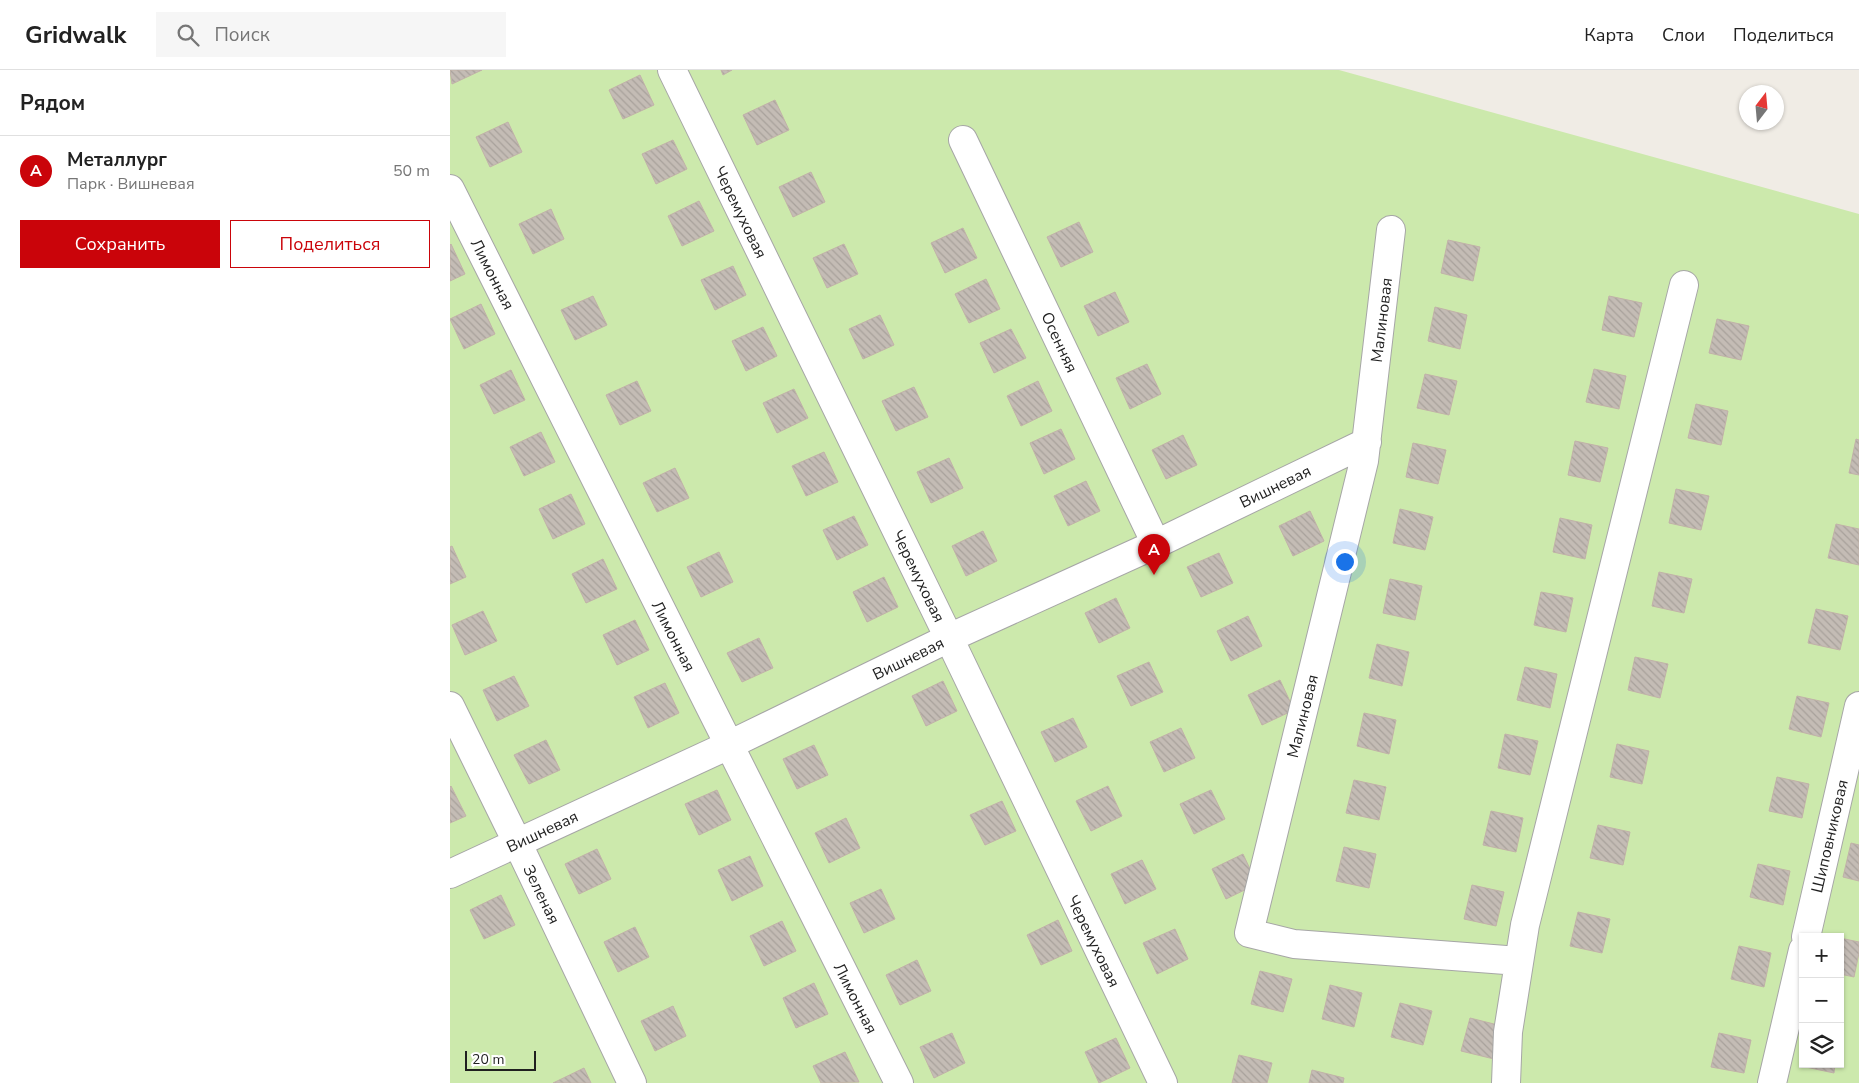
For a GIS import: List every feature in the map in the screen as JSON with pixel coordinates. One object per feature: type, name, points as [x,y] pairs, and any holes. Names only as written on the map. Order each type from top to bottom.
[{"type":"street","name":"Черемуховая","points":[[672,70],[949,638],[1162,1083]]},
{"type":"street","name":"Осенняя","points":[[963,140],[1156,544]]},
{"type":"street","name":"Лимонная","points":[[450,189],[899,1083]]},
{"type":"street","name":"Малиновая","points":[[1391,230],[1364,461],[1249,933],[1294,944],[1519,961]]},
{"type":"street","points":[[1506,1083],[1508,1032],[1525,925],[1684,285]]},
{"type":"street","name":"Вишневая","points":[[450,874],[729,746],[949,638],[1156,544],[1367,442]]},
{"type":"street","name":"Зеленая","points":[[450,706],[632,1083]]},
{"type":"street","name":"Шиповниковая","points":[[1807,933],[1859,706]]},
{"type":"street","points":[[1772,1083],[1799,967]]},
{"type":"green space","points":[[450,70],[1339,70],[1859,214],[1859,1083],[450,1083]]},
{"type":"building","points":[[450,70],[482,70],[452,84]]},
{"type":"building","points":[[721,70],[732,70],[723,75]]},
{"type":"building","points":[[640,75],[654,105],[623,119],[609,90]]},
{"type":"building","points":[[775,100],[789,130],[757,145],[743,115]]},
{"type":"building","points":[[508,122],[522,152],[490,167],[476,137]]},
{"type":"building","points":[[673,140],[687,169],[656,184],[642,154]]},
{"type":"building","points":[[811,172],[825,202],[793,217],[779,187]]},
{"type":"building","points":[[699,201],[714,231],[682,246],[668,216]]},
{"type":"building","points":[[551,209],[564,239],[533,254],[519,224]]},
{"type":"building","points":[[1079,222],[1093,252],[1061,267],[1047,237]]},
{"type":"building","points":[[963,228],[977,258],[945,273],[931,243]]},
{"type":"building","points":[[1448,240],[1480,247],[1473,281],[1441,273]]},
{"type":"building","points":[[844,244],[858,274],[827,288],[813,258]]},
{"type":"building","points":[[450,245],[465,274],[450,281]]},
{"type":"building","points":[[733,266],[746,295],[715,310],[701,280]]},
{"type":"building","points":[[986,279],[1000,309],[969,323],[955,294]]},
{"type":"building","points":[[1115,292],[1129,322],[1098,336],[1084,306]]},
{"type":"building","points":[[593,296],[607,325],[575,340],[561,310]]},
{"type":"building","points":[[1609,296],[1642,303],[1634,337],[1602,330]]},
{"type":"building","points":[[481,304],[495,334],[464,349],[450,319]]},
{"type":"building","points":[[1435,307],[1467,315],[1460,349],[1428,341]]},
{"type":"building","points":[[880,315],[894,345],[863,359],[849,329]]},
{"type":"building","points":[[1717,319],[1749,326],[1741,360],[1709,353]]},
{"type":"building","points":[[763,327],[777,356],[746,371],[732,341]]},
{"type":"building","points":[[1011,329],[1026,358],[994,373],[980,343]]},
{"type":"building","points":[[1147,364],[1161,394],[1130,409],[1116,378]]},
{"type":"building","points":[[1594,369],[1626,376],[1619,409],[1586,402]]},
{"type":"building","points":[[511,370],[525,400],[494,414],[480,385]]},
{"type":"building","points":[[1425,374],[1457,381],[1449,415],[1417,408]]},
{"type":"building","points":[[637,381],[651,411],[620,425],[606,395]]},
{"type":"building","points":[[1038,381],[1052,411],[1021,426],[1007,396]]},
{"type":"building","points":[[914,387],[928,417],[896,431],[882,401]]},
{"type":"building","points":[[794,389],[808,418],[777,433],[763,403]]},
{"type":"building","points":[[1696,404],[1728,411],[1721,445],[1688,438]]},
{"type":"building","points":[[1061,429],[1075,459],[1044,474],[1030,443]]},
{"type":"building","points":[[541,432],[555,462],[524,476],[510,447]]},
{"type":"building","points":[[1183,435],[1197,465],[1166,479],[1152,450]]},
{"type":"building","points":[[1856,439],[1859,440],[1859,475],[1849,473]]},
{"type":"building","points":[[1575,441],[1608,448],[1600,482],[1568,475]]},
{"type":"building","points":[[1413,443],[1446,450],[1438,484],[1406,477]]},
{"type":"building","points":[[824,452],[838,482],[806,496],[792,466]]},
{"type":"building","points":[[949,458],[963,488],[931,503],[917,472]]},
{"type":"building","points":[[675,468],[689,498],[657,512],[643,483]]},
{"type":"building","points":[[1086,481],[1100,511],[1068,526],[1054,496]]},
{"type":"building","points":[[1676,489],[1709,496],[1701,530],[1669,523]]},
{"type":"building","points":[[571,494],[585,524],[553,539],[539,509]]},
{"type":"building","points":[[1400,509],[1433,517],[1425,550],[1393,543]]},
{"type":"building","points":[[1310,511],[1324,541],[1293,556],[1279,526]]},
{"type":"building","points":[[854,516],[868,545],[837,560],[823,530]]},
{"type":"building","points":[[1560,518],[1592,525],[1585,559],[1553,552]]},
{"type":"building","points":[[1836,524],[1859,529],[1859,565],[1828,558]]},
{"type":"building","points":[[983,531],[997,561],[966,576],[952,546]]},
{"type":"building","points":[[452,546],[466,577],[450,584],[450,547]]},
{"type":"building","points":[[719,552],[733,582],[701,597],[687,567]]},
{"type":"building","points":[[1219,553],[1233,583],[1201,597],[1187,567]]},
{"type":"building","points":[[603,559],[617,589],[586,603],[572,574]]},
{"type":"building","points":[[1659,572],[1692,579],[1684,613],[1652,606]]},
{"type":"building","points":[[884,577],[898,607],[867,622],[853,592]]},
{"type":"building","points":[[1390,579],[1422,586],[1415,620],[1383,613]]},
{"type":"building","points":[[1541,592],[1573,598],[1566,632],[1534,625]]},
{"type":"building","points":[[1116,598],[1130,628],[1099,643],[1085,613]]},
{"type":"building","points":[[1816,609],[1848,616],[1840,650],[1808,643]]},
{"type":"building","points":[[483,611],[497,641],[465,655],[452,625]]},
{"type":"building","points":[[1248,616],[1262,646],[1231,661],[1217,631]]},
{"type":"building","points":[[635,620],[649,650],[617,665],[603,635]]},
{"type":"building","points":[[759,638],[773,668],[742,682],[727,653]]},
{"type":"building","points":[[1377,644],[1409,652],[1402,686],[1369,678]]},
{"type":"building","points":[[1635,657],[1668,664],[1660,698],[1628,690]]},
{"type":"building","points":[[1149,662],[1163,692],[1131,706],[1117,676]]},
{"type":"building","points":[[1525,667],[1557,674],[1550,708],[1517,700]]},
{"type":"building","points":[[514,676],[529,706],[497,721],[483,690]]},
{"type":"building","points":[[1280,680],[1294,710],[1262,725],[1248,695]]},
{"type":"building","points":[[943,681],[957,711],[926,726],[912,696]]},
{"type":"building","points":[[665,683],[679,713],[648,728],[634,697]]},
{"type":"building","points":[[1797,696],[1829,703],[1821,737],[1789,729]]},
{"type":"building","points":[[1364,713],[1396,720],[1389,754],[1357,746]]},
{"type":"building","points":[[1073,718],[1087,747],[1055,762],[1041,732]]},
{"type":"building","points":[[1181,728],[1195,758],[1164,772],[1150,742]]},
{"type":"building","points":[[1505,734],[1538,741],[1530,775],[1498,768]]},
{"type":"building","points":[[546,740],[560,770],[529,784],[514,755]]},
{"type":"building","points":[[1617,744],[1649,751],[1642,784],[1610,777]]},
{"type":"building","points":[[814,745],[828,775],[797,789],[783,759]]},
{"type":"building","points":[[1777,777],[1809,784],[1802,818],[1769,811]]},
{"type":"building","points":[[1354,780],[1386,787],[1379,820],[1346,813]]},
{"type":"building","points":[[1108,786],[1122,816],[1091,831],[1076,801]]},
{"type":"building","points":[[450,787],[466,816],[450,823]]},
{"type":"building","points":[[717,790],[731,820],[699,835],[685,804]]},
{"type":"building","points":[[1211,790],[1225,819],[1194,834],[1180,804]]},
{"type":"building","points":[[1002,801],[1016,831],[985,845],[970,815]]},
{"type":"building","points":[[1491,811],[1523,818],[1516,852],[1483,845]]},
{"type":"building","points":[[846,818],[860,848],[829,863],[815,833]]},
{"type":"building","points":[[1598,825],[1630,832],[1623,865],[1590,858]]},
{"type":"building","points":[[1851,843],[1859,845],[1859,881],[1843,877]]},
{"type":"building","points":[[1344,847],[1376,854],[1369,888],[1336,881]]},
{"type":"building","points":[[597,849],[611,879],[579,894],[565,864]]},
{"type":"building","points":[[1243,854],[1257,884],[1226,899],[1212,869]]},
{"type":"building","points":[[750,856],[763,886],[732,901],[718,870]]},
{"type":"building","points":[[1142,860],[1156,889],[1125,904],[1111,874]]},
{"type":"building","points":[[1758,864],[1790,871],[1783,905],[1750,897]]},
{"type":"building","points":[[1472,885],[1504,892],[1496,926],[1464,919]]},
{"type":"building","points":[[881,889],[895,919],[864,933],[850,903]]},
{"type":"building","points":[[501,895],[515,925],[484,939],[470,910]]},
{"type":"building","points":[[1578,912],[1610,919],[1602,953],[1570,946]]},
{"type":"building","points":[[1058,920],[1072,951],[1041,965],[1027,935]]},
{"type":"building","points":[[782,921],[796,951],[764,966],[750,936]]},
{"type":"building","points":[[635,927],[649,957],[618,972],[604,942]]},
{"type":"building","points":[[1175,929],[1188,959],[1157,974],[1143,943]]},
{"type":"building","points":[[1844,939],[1859,942],[1859,953],[1854,977],[1844,975]]},
{"type":"building","points":[[1739,946],[1771,953],[1764,987],[1731,979]]},
{"type":"building","points":[[917,960],[931,991],[900,1005],[886,975]]},
{"type":"building","points":[[1260,971],[1292,979],[1283,1012],[1251,1004]]},
{"type":"building","points":[[814,983],[828,1014],[796,1028],[783,998]]},
{"type":"building","points":[[1330,985],[1362,993],[1354,1027],[1322,1019]]},
{"type":"building","points":[[1400,1003],[1432,1011],[1423,1045],[1391,1037]]},
{"type":"building","points":[[673,1006],[686,1036],[655,1051],[641,1021]]},
{"type":"building","points":[[1470,1018],[1502,1026],[1494,1059],[1461,1051]]},
{"type":"building","points":[[952,1033],[965,1063],[934,1078],[920,1047]]},
{"type":"building","points":[[1719,1033],[1751,1040],[1744,1073],[1711,1067]]},
{"type":"building","points":[[1116,1038],[1130,1068],[1099,1083],[1085,1052]]},
{"type":"building","points":[[845,1052],[859,1082],[821,1083],[813,1066]]},
{"type":"building","points":[[1239,1055],[1272,1063],[1267,1083],[1232,1083]]},
{"type":"building","points":[[584,1068],[591,1083],[553,1083]]},
{"type":"building","points":[[1810,1068],[1835,1068],[1834,1073]]},
{"type":"building","points":[[1312,1070],[1344,1078],[1343,1083],[1309,1083]]},
{"type":"place","name":"Металлург","points":[[1154,575]]}]
